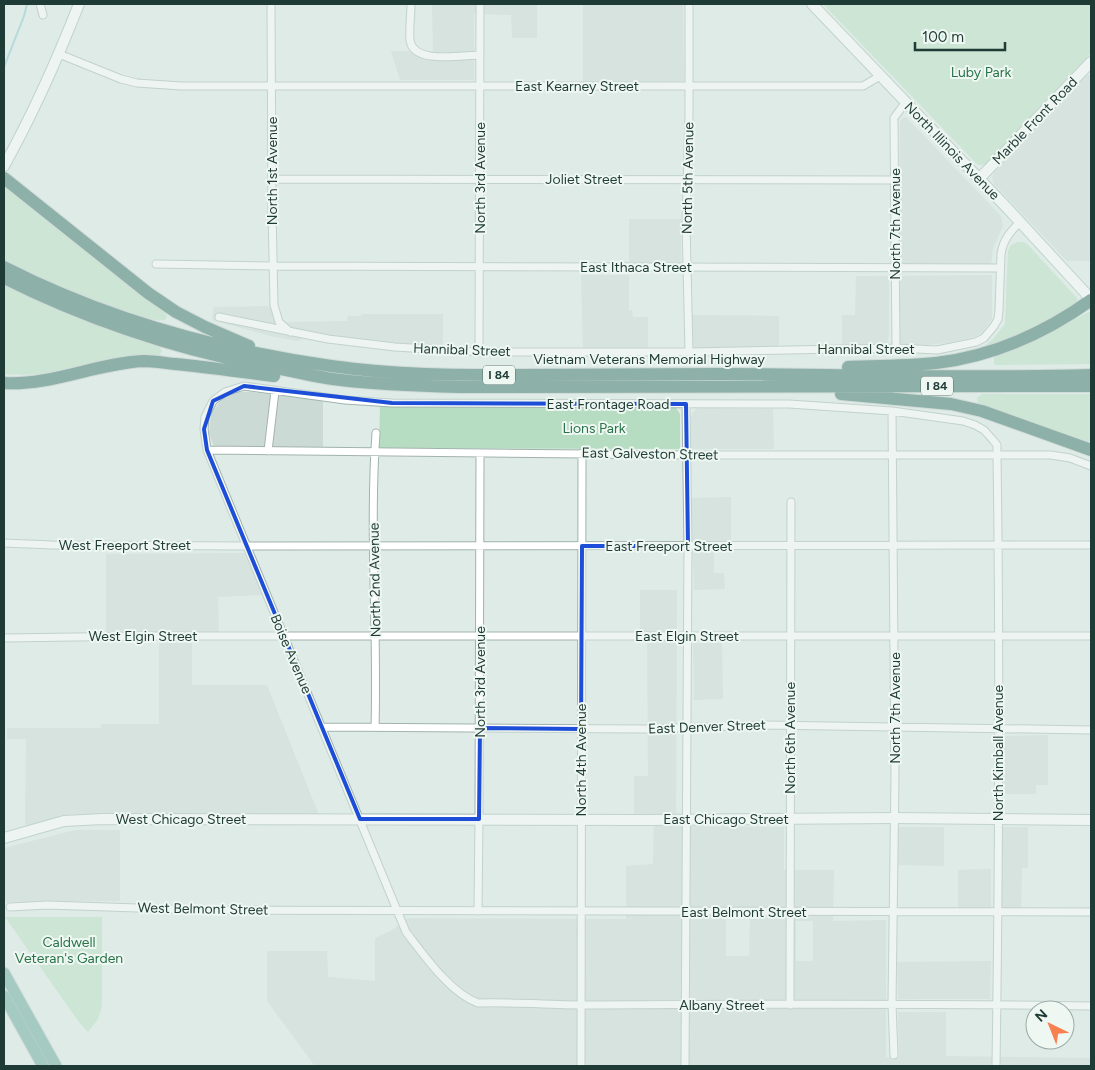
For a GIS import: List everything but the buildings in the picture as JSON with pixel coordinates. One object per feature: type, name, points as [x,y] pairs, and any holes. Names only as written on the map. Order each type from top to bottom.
[{"type":"highway","points":[[4,178],[148,293],[176,312],[269,356]]},
{"type":"highway","name":"Vietnam Veterans Memorial Highway","points":[[4,267],[87,304],[160,330],[269,356],[333,367],[445,375],[798,374],[1011,378],[1091,375]]},
{"type":"highway","name":"I 84","points":[[4,278],[85,315],[196,352],[339,380],[401,386],[462,387],[1091,386]]},
{"type":"highway","points":[[798,374],[829,368],[937,362],[986,352],[1031,336],[1055,324],[1091,299]]},
{"type":"highway","points":[[4,383],[54,378],[145,361],[311,381],[339,380]]},
{"type":"highway","points":[[784,387],[951,404],[990,414],[1091,450]]},
{"type":"main road","points":[[4,973],[56,1066]]},
{"type":"main road","points":[[4,996],[43,1066]]},
{"type":"street","points":[[40,4],[43,15]]},
{"type":"street","points":[[4,166],[30,117],[59,54],[79,4]]},
{"type":"street","name":"North 1st Avenue","points":[[272,4],[271,86],[274,305],[279,322],[290,332]]},
{"type":"street","points":[[411,4],[410,41],[420,54],[429,57],[480,54]]},
{"type":"street","name":"North 3rd Avenue","points":[[479,352],[480,4]]},
{"type":"street","name":"North 5th Avenue","points":[[689,4],[687,180],[689,352]]},
{"type":"street","name":"North Illinois Avenue","points":[[812,4],[1091,299]]},
{"type":"street","name":"East Kearney Street","points":[[59,54],[120,79],[137,83],[181,86],[863,86],[880,76]]},
{"type":"street","name":"Marble Front Road","points":[[979,179],[1091,62]]},
{"type":"street","name":"North 7th Avenue","points":[[896,348],[894,118],[905,103]]},
{"type":"street","name":"Joliet Street","points":[[272,179],[895,180]]},
{"type":"street","points":[[1000,268],[1002,245],[1008,234],[1020,222]]},
{"type":"street","name":"East Ithaca Street","points":[[156,264],[1000,268]]},
{"type":"street","name":"Hannibal Street","points":[[219,317],[328,339],[395,347],[479,352],[689,352],[896,348],[938,350],[976,342],[989,333],[998,319],[1000,268]]},
{"type":"street","name":"East Frontage Road","points":[[218,397],[225,392],[244,386],[345,400],[392,402],[789,404],[892,411],[963,421],[984,430],[994,440]]},
{"type":"street","points":[[268,452],[275,391]]},
{"type":"street","name":"Boise Avenue","points":[[218,397],[213,401],[205,417],[204,429],[207,450],[397,911]]},
{"type":"street","points":[[685,1066],[688,636],[686,404]]},
{"type":"street","name":"North 7th Avenue","points":[[892,411],[894,456],[894,913],[892,1004],[894,1055]]},
{"type":"street","name":"North 2nd Avenue","points":[[375,727],[374,452],[376,433]]},
{"type":"street","name":"North Kimball Avenue","points":[[994,440],[997,455],[999,635],[996,1066]]},
{"type":"street","name":"East Galveston Street","points":[[207,450],[686,455],[1060,456],[1091,466]]},
{"type":"street","name":"North 3rd Avenue","points":[[478,911],[480,453]]},
{"type":"street","name":"North 4th Avenue","points":[[581,1066],[582,454]]},
{"type":"street","name":"North 6th Avenue","points":[[790,1005],[791,502]]},
{"type":"street","name":"West Freeport Street","points":[[4,543],[247,546]]},
{"type":"street","name":"East Freeport Street","points":[[247,546],[1091,545]]},
{"type":"street","name":"East Elgin Street","points":[[283,636],[1091,636]]},
{"type":"street","name":"West Elgin Street","points":[[4,638],[283,636]]},
{"type":"street","name":"East Denver Street","points":[[322,727],[581,729],[894,726],[1091,730]]},
{"type":"street","name":"East Chicago Street","points":[[360,819],[894,818],[1091,820]]},
{"type":"street","name":"West Chicago Street","points":[[4,838],[64,821],[103,819],[360,819]]},
{"type":"street","name":"West Belmont Street","points":[[10,907],[47,905],[198,910],[397,911]]},
{"type":"street","name":"East Belmont Street","points":[[397,911],[1091,912]]},
{"type":"street","name":"Albany Street","points":[[397,911],[406,932],[450,985],[470,1000],[478,1002],[581,1005],[892,1004],[1091,1006]]},
{"type":"highlighted area","points":[[244,386],[392,403],[686,404],[688,546],[582,546],[581,729],[480,728],[479,819],[360,819],[207,450],[204,429],[213,401]]},
{"type":"shaded area","points":[[432,4],[537,4],[537,38],[512,38],[511,15],[474,14],[474,80],[400,80],[391,51],[433,51]]},
{"type":"shaded area","points":[[583,4],[683,4],[684,81],[583,82]]},
{"type":"shaded area","points":[[1091,74],[1091,261],[1067,261],[994,184],[992,178],[994,173],[1035,129],[1087,75]]},
{"type":"shaded area","points":[[906,117],[1001,216],[1003,226],[993,248],[991,266],[899,264],[900,122],[902,118]]},
{"type":"shaded area","points":[[629,219],[681,219],[681,265],[629,265]]},
{"type":"shaded area","points":[[581,275],[629,275],[629,310],[632,310],[633,317],[648,317],[648,350],[583,350]]},
{"type":"shaded area","points":[[992,275],[992,319],[982,333],[975,337],[947,343],[906,347],[900,342],[898,276]]},
{"type":"shaded area","points":[[856,276],[889,276],[889,334],[887,343],[884,346],[842,348],[842,315],[855,315]]},
{"type":"shaded area","points":[[268,306],[286,322],[347,321],[348,316],[361,316],[361,314],[443,314],[443,348],[307,334],[299,341],[274,337],[212,320],[214,307]]},
{"type":"shaded area","points":[[691,315],[779,316],[779,349],[698,350],[692,346],[691,341]]},
{"type":"shaded area","points":[[240,392],[323,401],[323,448],[214,447],[209,433],[211,414],[222,399],[233,393]]},
{"type":"shaded area","points":[[697,408],[773,409],[774,449],[691,449],[691,417]]},
{"type":"shaded area","points":[[731,497],[731,541],[714,541],[714,573],[724,573],[725,589],[694,590],[691,498]]},
{"type":"shaded area","points":[[244,553],[263,595],[218,597],[219,635],[106,635],[106,554]]},
{"type":"shaded area","points":[[640,590],[677,590],[676,826],[784,827],[784,870],[834,870],[833,921],[886,920],[886,1057],[899,1057],[898,1012],[946,1012],[946,1056],[1091,1058],[1091,1066],[315,1066],[267,1001],[267,951],[327,951],[328,977],[375,981],[375,938],[391,931],[408,918],[626,919],[626,866],[653,864],[654,816],[634,816],[634,776],[648,776],[647,633],[640,632]],"holes":[[[726,919],[750,919],[749,956],[726,956]],[[796,921],[813,921],[813,961],[796,961]]]},
{"type":"shaded area","points":[[159,643],[192,643],[192,685],[267,685],[319,815],[72,814],[26,826],[26,739],[7,739],[7,728],[101,728],[101,724],[159,724]]},
{"type":"shaded area","points":[[693,643],[722,643],[723,699],[694,700]]},
{"type":"shaded area","points":[[1048,735],[1048,785],[1036,785],[1036,794],[1002,794],[1002,736]]},
{"type":"shaded area","points":[[898,827],[944,827],[944,866],[898,865]]},
{"type":"shaded area","points":[[1002,827],[1028,827],[1028,868],[1022,868],[1021,909],[1002,909]]},
{"type":"shaded area","points":[[75,830],[120,830],[120,901],[4,902],[4,848]]},
{"type":"shaded area","points":[[991,869],[991,908],[958,908],[958,870]]},
{"type":"shaded area","points":[[991,961],[990,999],[898,999],[897,962]]},
{"type":"green space","name":"Luby Park","points":[[823,4],[1091,4],[1091,53],[985,165],[978,165]]},
{"type":"green space","points":[[6,186],[114,274],[165,312],[167,317],[165,320],[135,314],[112,306],[60,286],[4,260],[4,191]]},
{"type":"green space","points":[[1024,242],[1028,245],[1077,298],[1077,303],[1032,331],[988,348],[986,345],[1005,324],[1008,251],[1011,245]]},
{"type":"green space","points":[[4,284],[80,319],[152,343],[162,351],[159,356],[61,372],[22,375],[4,374]]},
{"type":"green space","points":[[1089,312],[1091,313],[1091,364],[994,364],[994,357],[998,354],[1037,340]]},
{"type":"green space","points":[[982,394],[1091,394],[1091,444],[979,405],[977,398]]},
{"type":"green space","name":"Lions Park","points":[[380,406],[676,408],[680,414],[680,449],[379,448]]},
{"type":"green space","name":"Caldwell Veteran's Garden","points":[[5,917],[102,917],[102,1006],[98,1019],[88,1032],[79,1022]]},
{"type":"waterway","points":[[4,67],[27,4]]}]
